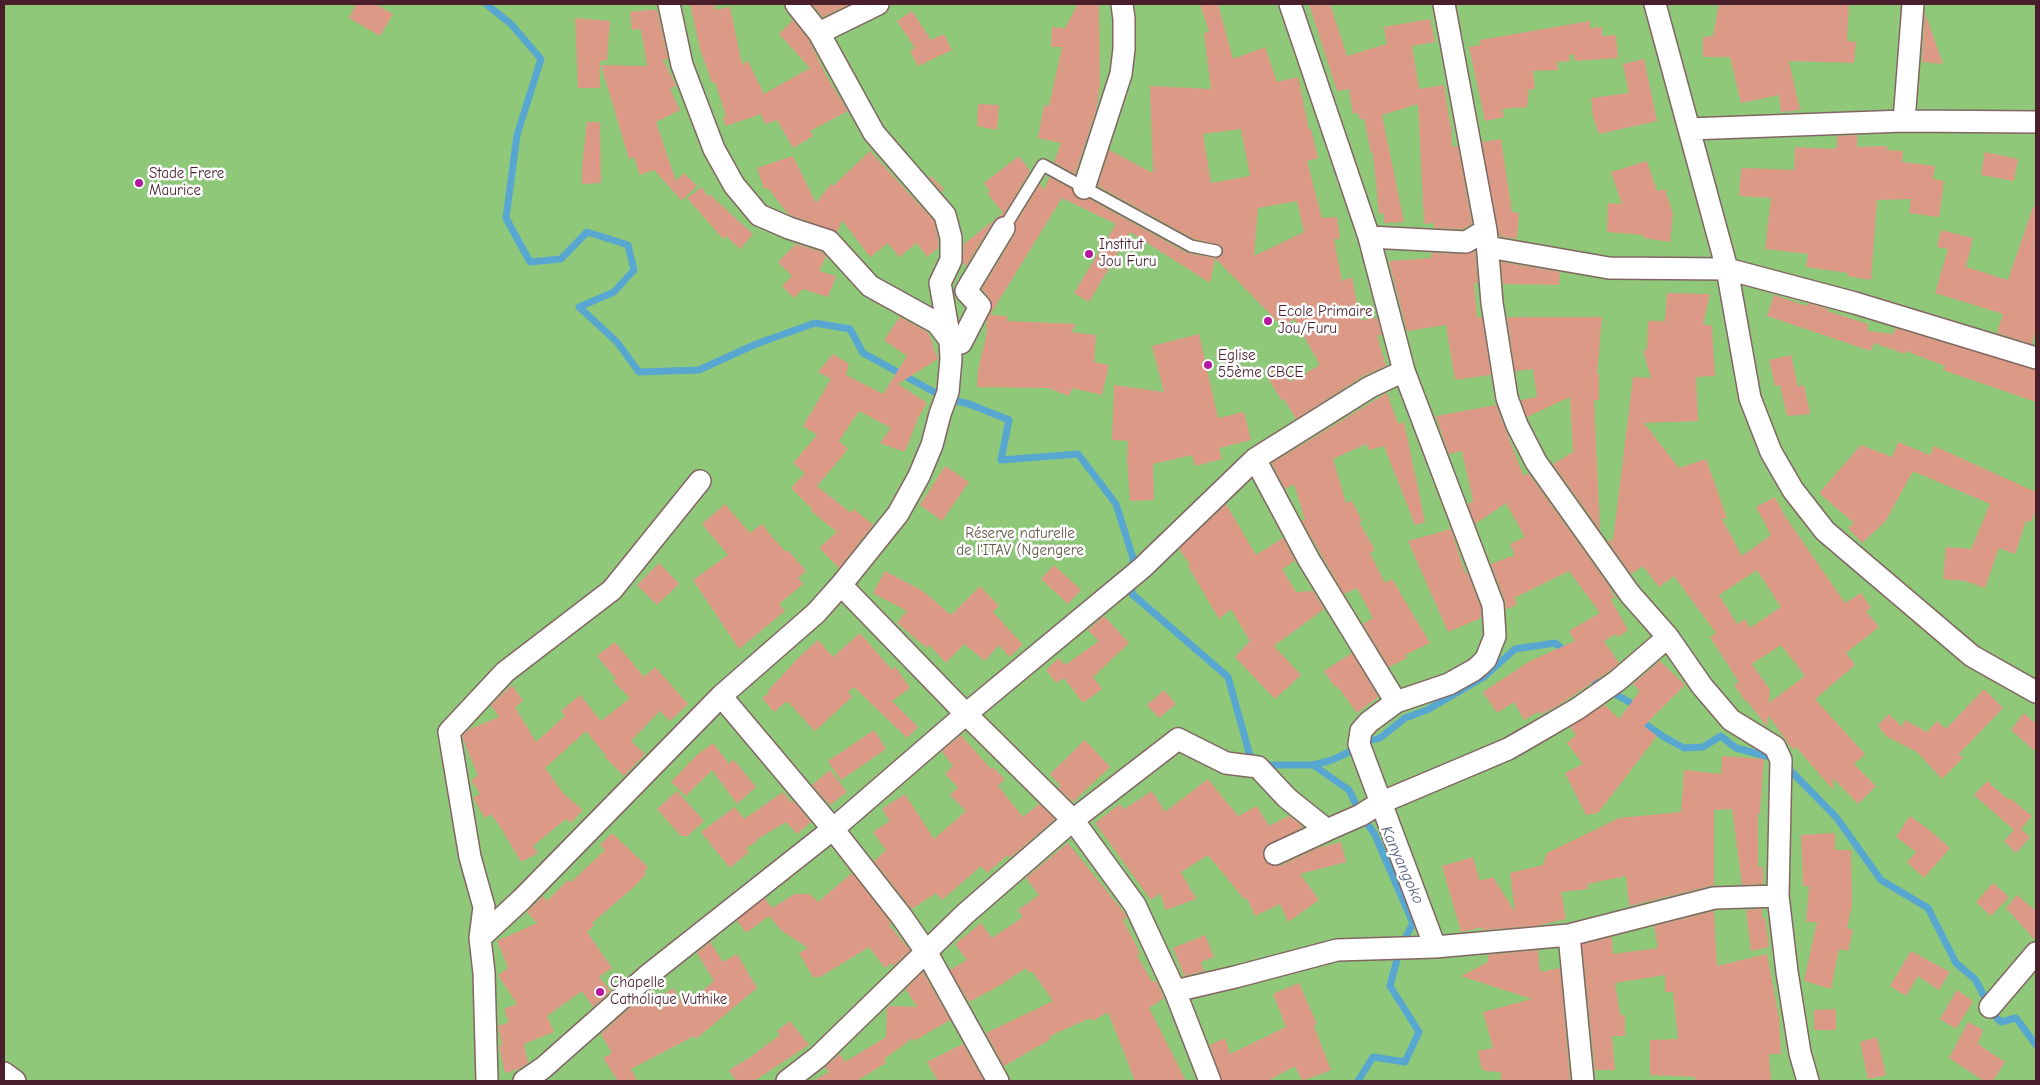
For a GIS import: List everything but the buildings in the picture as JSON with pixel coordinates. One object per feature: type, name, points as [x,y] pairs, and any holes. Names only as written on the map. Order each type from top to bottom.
[{"type":"street","points":[[669,4],[682,65],[714,148],[734,185],[759,215],[789,228],[829,241],[870,286],[937,323],[950,340],[961,343],[980,306],[966,291],[1004,228]]},
{"type":"street","points":[[480,938],[522,899],[721,696],[816,613],[898,514],[923,468],[932,445],[948,392],[950,340],[940,283],[951,260],[951,238],[945,215],[874,133],[819,33],[796,4]]},
{"type":"street","points":[[819,33],[878,4]]},
{"type":"street","points":[[1084,188],[1121,74],[1124,48],[1122,4]]},
{"type":"street","points":[[1290,4],[1369,237],[1404,371],[1494,605],[1495,636],[1486,659],[1474,670],[1449,684],[1396,702],[1369,722],[1361,731],[1359,744],[1361,753],[1435,947]]},
{"type":"street","points":[[1444,4],[1488,247],[1609,268],[1727,269],[1855,303],[2036,358]]},
{"type":"street","points":[[1655,4],[1727,269],[1750,398],[1771,452],[1793,490],[1825,531],[1972,656],[2036,692]]},
{"type":"street","points":[[1904,121],[1913,4]]},
{"type":"street","points":[[1689,129],[1904,121],[2036,122]]},
{"type":"street","points":[[1369,237],[1466,242],[1486,230]]},
{"type":"street","points":[[1486,230],[1492,303],[1507,398],[1517,426],[1536,462],[1630,594],[1668,637],[1702,686],[1731,720],[1775,747],[1781,760],[1778,896],[1795,1026],[1800,1054],[1808,1081]]},
{"type":"street","points":[[524,1081],[543,1068],[647,976],[833,829],[966,714],[1142,568],[1255,459],[1370,388],[1404,371]]},
{"type":"street","points":[[1255,459],[1309,560],[1396,702]]},
{"type":"street","points":[[487,1081],[484,973],[480,938],[484,907],[470,857],[449,732],[506,672],[612,590],[700,481]]},
{"type":"street","points":[[841,585],[966,714],[1073,820],[1135,905],[1174,991],[1210,1081]]},
{"type":"street","points":[[1274,854],[1361,815],[1380,803],[1508,749],[1577,709],[1616,681],[1668,637]]},
{"type":"street","points":[[721,696],[833,829],[902,917],[927,952],[998,1081]]},
{"type":"street","points":[[787,1081],[818,1057],[965,914],[1073,820],[1178,739],[1226,763],[1258,767],[1286,798],[1327,830]]},
{"type":"street","points":[[1174,991],[1235,978],[1297,959],[1337,950],[1435,947],[1569,935],[1714,898],[1778,896]]},
{"type":"street","points":[[1569,935],[1583,1081]]},
{"type":"street","points":[[1990,1007],[2036,953]]},
{"type":"street","points":[[4,1073],[15,1081]]},
{"type":"lane","points":[[1004,228],[1043,165],[1190,246],[1216,251]]},
{"type":"green space","name":"Réserve naturelle de l'ITAV (Ngengere","points":[[4,4],[2036,4],[2036,1081],[4,1081]]},
{"type":"waterway","points":[[486,4],[511,24],[541,59],[517,135],[506,218],[530,262],[561,259],[587,232],[628,245],[634,270],[614,292],[579,307],[617,342],[639,372],[699,370],[756,344],[815,323],[850,329],[863,353],[945,398],[969,404],[1009,420],[1001,460],[1078,454],[1116,504],[1133,558],[1132,570]]},
{"type":"waterway","points":[[1132,581],[1132,594],[1228,677],[1252,763]]},
{"type":"waterway","points":[[1313,765],[1332,760],[1347,753],[1359,744],[1380,738],[1405,718],[1427,710],[1484,677],[1515,649],[1555,643],[1567,653]]},
{"type":"waterway","points":[[1589,674],[1598,685],[1633,704],[1636,708]]},
{"type":"waterway","points":[[1641,717],[1644,723],[1684,748],[1703,747],[1721,736],[1736,748],[1777,759]]},
{"type":"waterway","name":"Kanyangoko","points":[[1263,765],[1313,765],[1349,790],[1361,815],[1374,833],[1413,923],[1400,948],[1390,986],[1419,1032],[1405,1062],[1373,1057],[1358,1081]]},
{"type":"waterway","points":[[1785,765],[1836,817],[1881,880],[1928,908],[1956,963],[1975,979],[1990,1007],[1990,1011],[2001,1022],[2016,1018],[2036,1045]]},
{"type":"place","name":"Stade Frere Maurice","points":[[139,183]]},
{"type":"place","name":"Institut Jou Furu","points":[[1089,254]]},
{"type":"place","name":"Ecole Primaire Jou/Furu","points":[[1268,321]]},
{"type":"place","name":"Eglise 55ème CBCE","points":[[1208,365]]},
{"type":"place","name":"Chapelle Catholique Vuthike","points":[[600,992]]}]
